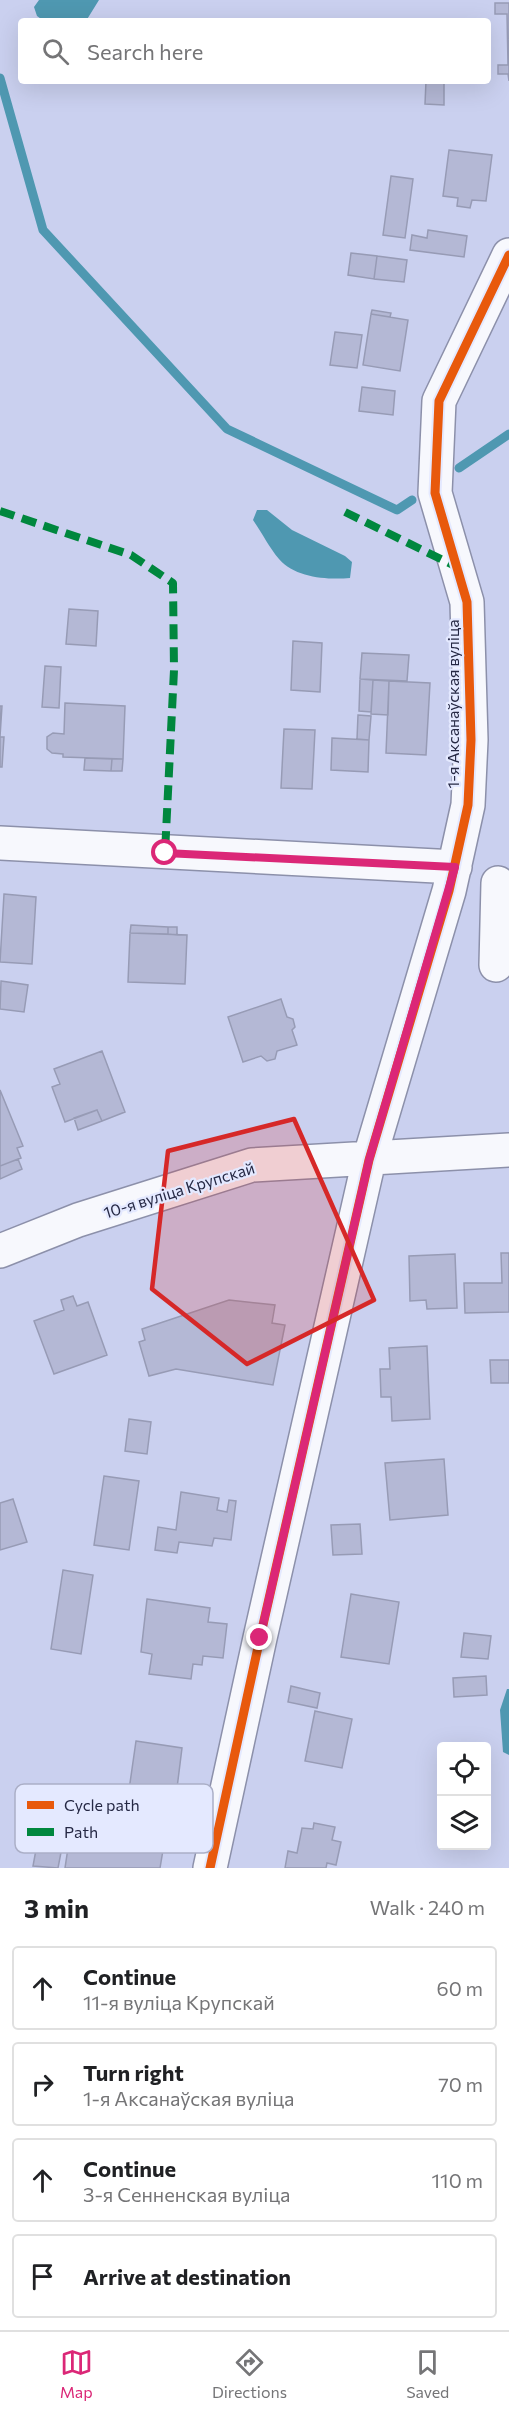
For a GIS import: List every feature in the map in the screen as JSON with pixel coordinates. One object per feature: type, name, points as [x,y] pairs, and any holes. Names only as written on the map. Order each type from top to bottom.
[{"type":"street","name":"1-я Аксанаўская вуліца","points":[[210,1868],[369,1160],[452,879],[468,805],[471,740],[467,602],[435,493],[439,401],[509,255]]},
{"type":"street","points":[[0,843],[452,879],[503,898],[496,965]]},
{"type":"street","name":"10-я вуліца Крупскай","points":[[0,1251],[78,1220],[252,1165],[369,1160],[509,1149]]},
{"type":"highlighted area","points":[[294,1119],[374,1300],[247,1364],[152,1289],[168,1151]]},
{"type":"water","points":[[39,0],[99,0],[88,18],[40,18],[34,7]]},
{"type":"water","points":[[257,510],[267,510],[292,530],[345,556],[352,562],[350,578],[332,579],[312,576],[286,565],[275,554],[253,520]]},
{"type":"water","points":[[507,1689],[509,1689],[509,1755],[503,1752],[500,1710]]},
{"type":"building","points":[[495,3],[509,3],[509,81],[508,74],[498,74],[498,65],[508,65],[507,14],[495,14]]},
{"type":"building","points":[[426,84],[444,84],[444,105],[425,104]]},
{"type":"building","points":[[449,150],[492,155],[486,201],[472,200],[470,208],[457,206],[458,198],[443,196]]},
{"type":"building","points":[[391,176],[413,179],[405,238],[383,235]]},
{"type":"building","points":[[428,230],[467,236],[464,257],[410,250],[412,235],[427,238]]},
{"type":"building","points":[[351,253],[377,256],[374,279],[348,275]]},
{"type":"building","points":[[377,256],[407,260],[404,282],[374,279]]},
{"type":"building","points":[[372,310],[391,313],[390,317],[371,314]]},
{"type":"building","points":[[371,314],[408,320],[400,371],[363,365]]},
{"type":"building","points":[[335,332],[362,335],[357,368],[330,365]]},
{"type":"building","points":[[362,387],[395,391],[393,415],[359,411]]},
{"type":"building","points":[[69,609],[98,611],[96,646],[66,644]]},
{"type":"building","points":[[293,641],[322,643],[320,692],[291,690]]},
{"type":"building","points":[[362,653],[409,655],[407,681],[360,679]]},
{"type":"building","points":[[45,666],[61,667],[59,708],[42,707]]},
{"type":"building","points":[[360,679],[373,680],[371,712],[359,711]]},
{"type":"building","points":[[373,680],[389,681],[388,715],[371,714]]},
{"type":"building","points":[[389,681],[430,683],[426,755],[386,753]]},
{"type":"building","points":[[65,703],[125,706],[123,759],[63,757],[63,754],[52,753],[47,749],[47,737],[53,733],[64,734]]},
{"type":"building","points":[[0,706],[2,706],[0,737]]},
{"type":"building","points":[[358,715],[371,716],[369,740],[357,739]]},
{"type":"building","points":[[284,729],[315,730],[312,789],[281,788]]},
{"type":"building","points":[[0,737],[4,737],[2,767],[0,767]]},
{"type":"building","points":[[332,738],[369,740],[368,772],[331,770]]},
{"type":"building","points":[[85,758],[112,759],[111,771],[84,770]]},
{"type":"building","points":[[112,759],[123,759],[122,771],[111,771]]},
{"type":"building","points":[[4,894],[36,897],[32,964],[0,962]]},
{"type":"building","points":[[131,925],[168,927],[168,934],[130,933]]},
{"type":"building","points":[[168,927],[177,927],[177,935],[168,934]]},
{"type":"building","points":[[130,933],[187,935],[185,984],[128,982]]},
{"type":"building","points":[[1,981],[28,985],[24,1012],[0,1009]]},
{"type":"building","points":[[281,999],[287,1017],[293,1019],[295,1027],[292,1030],[297,1045],[277,1051],[275,1059],[267,1061],[261,1056],[243,1062],[228,1017]]},
{"type":"building","points":[[102,1051],[125,1112],[102,1121],[97,1110],[65,1122],[52,1087],[60,1084],[54,1069]]},
{"type":"building","points":[[0,1090],[23,1146],[17,1148],[21,1158],[0,1166]]},
{"type":"building","points":[[97,1110],[102,1121],[78,1130],[74,1118]]},
{"type":"building","points":[[18,1159],[22,1169],[0,1179],[0,1166]]},
{"type":"building","points":[[501,1253],[509,1253],[509,1312],[465,1313],[464,1283],[502,1283]]},
{"type":"building","points":[[455,1254],[457,1308],[427,1309],[426,1300],[410,1301],[409,1256]]},
{"type":"building","points":[[73,1296],[77,1306],[88,1302],[107,1355],[54,1374],[34,1321],[64,1310],[61,1300]]},
{"type":"building","points":[[229,1300],[275,1305],[272,1323],[285,1325],[273,1385],[176,1369],[149,1376],[139,1342],[145,1340],[142,1329]]},
{"type":"building","points":[[427,1346],[430,1419],[392,1421],[391,1397],[381,1397],[380,1369],[390,1369],[389,1348]]},
{"type":"building","points":[[490,1360],[509,1360],[509,1383],[491,1383]]},
{"type":"building","points":[[129,1419],[151,1422],[147,1454],[125,1451]]},
{"type":"building","points":[[444,1459],[448,1515],[390,1520],[385,1463]]},
{"type":"building","points":[[104,1476],[139,1481],[129,1550],[94,1545]]},
{"type":"building","points":[[181,1492],[219,1498],[217,1510],[227,1512],[229,1500],[236,1501],[231,1540],[214,1538],[212,1546],[179,1542],[177,1553],[155,1550],[158,1527],[176,1530]]},
{"type":"building","points":[[13,1499],[27,1542],[0,1550],[0,1503]]},
{"type":"building","points":[[360,1524],[362,1554],[333,1555],[331,1525]]},
{"type":"building","points":[[63,1570],[93,1575],[81,1654],[51,1649]]},
{"type":"building","points":[[351,1594],[399,1602],[389,1664],[341,1657]]},
{"type":"building","points":[[147,1599],[210,1608],[208,1622],[227,1624],[223,1658],[203,1656],[202,1665],[193,1664],[191,1679],[149,1674],[152,1654],[141,1652]]},
{"type":"building","points":[[464,1633],[491,1636],[488,1659],[461,1657]]},
{"type":"building","points":[[486,1676],[487,1695],[454,1697],[453,1678]]},
{"type":"building","points":[[291,1686],[320,1693],[317,1708],[288,1702]]},
{"type":"building","points":[[315,1711],[352,1719],[342,1768],[305,1761]]},
{"type":"building","points":[[136,1741],[182,1748],[178,1784],[130,1784]]},
{"type":"building","points":[[314,1823],[335,1827],[332,1840],[341,1842],[336,1865],[327,1863],[326,1868],[285,1868],[288,1851],[297,1853],[302,1828],[313,1829]]},
{"type":"building","points":[[35,1853],[61,1853],[58,1868],[33,1866]]},
{"type":"building","points":[[67,1853],[162,1853],[160,1868],[65,1868]]},
{"type":"waterway","points":[[0,78],[43,230],[227,429],[397,510],[412,500]]},
{"type":"waterway","points":[[459,468],[509,434]]},
{"type":"marked path","points":[[0,511],[131,555],[173,583],[174,670],[165,853]]},
{"type":"marked path","points":[[345,512],[457,567]]},
{"type":"cycle path","points":[[210,1868],[369,1160],[449,891],[468,805],[471,740],[467,602],[435,493],[439,401],[509,255]]},
{"type":"route","points":[[165,853],[455,867],[369,1160],[260,1638]]}]
